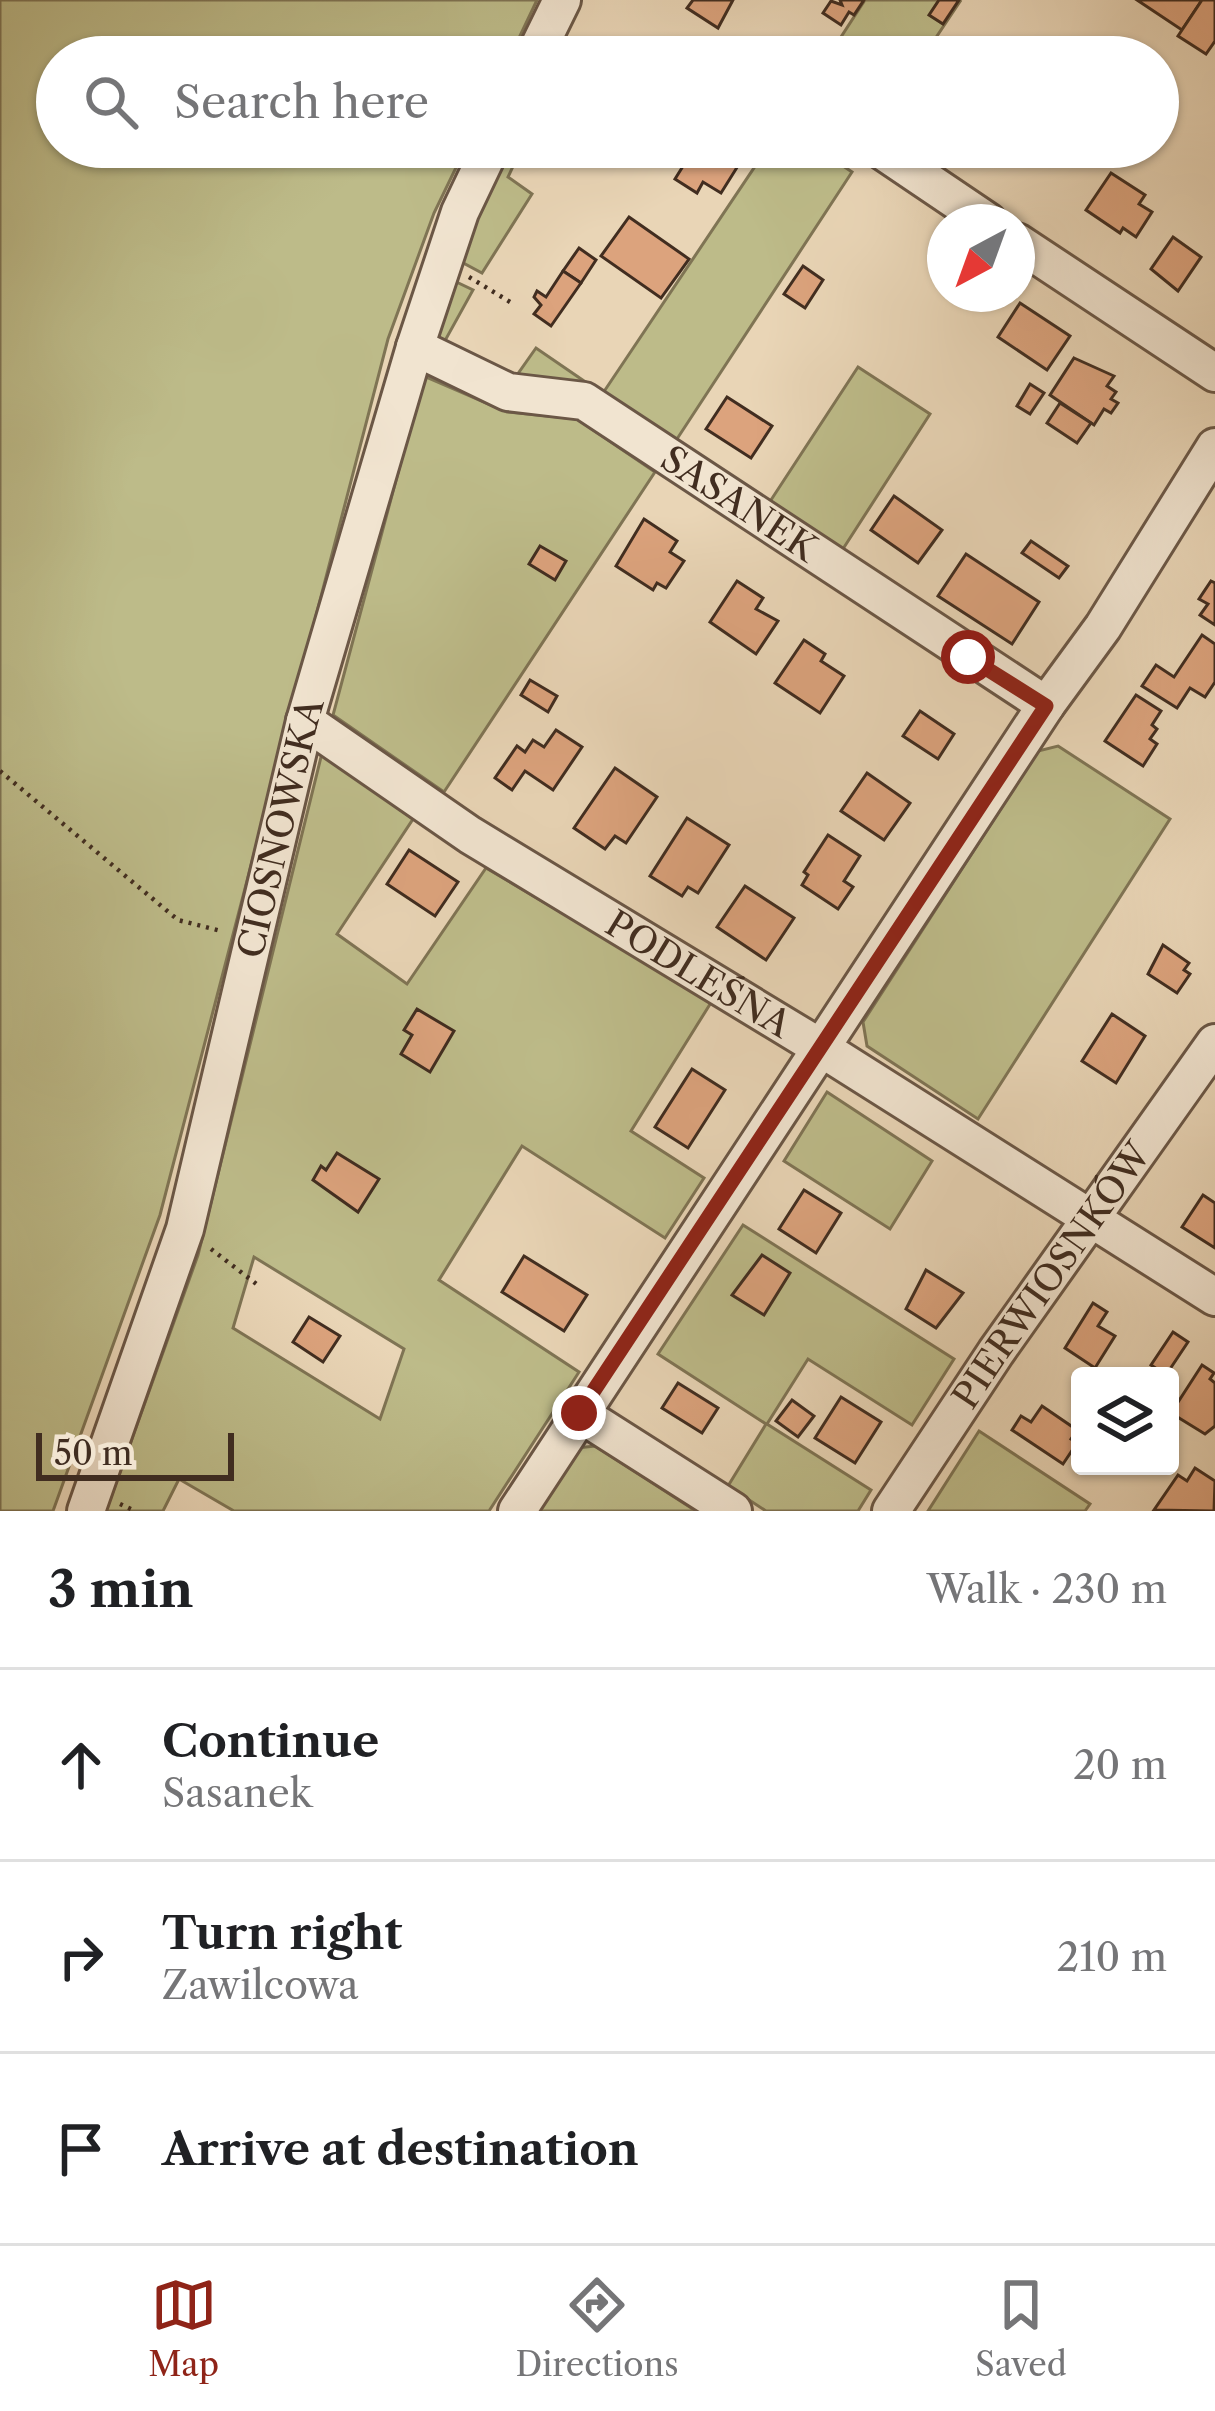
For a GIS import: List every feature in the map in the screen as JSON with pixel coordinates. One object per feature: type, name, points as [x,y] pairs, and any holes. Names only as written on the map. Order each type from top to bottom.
[{"type":"street","points":[[545,36],[562,0]]},
{"type":"street","name":"CIOSNOWSKA","points":[[86,1511],[185,1229],[305,721],[415,347],[460,212],[481,168]]},
{"type":"street","points":[[908,168],[961,204]]},
{"type":"street","points":[[1035,254],[1215,373]]},
{"type":"street","name":"SASANEK","points":[[415,347],[508,392],[584,401],[1046,706]]},
{"type":"street","points":[[517,1511],[1046,706],[1103,627],[1215,447]]},
{"type":"street","name":"PODLEŚNA","points":[[305,721],[470,835],[820,1048],[1215,1298]]},
{"type":"street","name":"PIERWIOSNKÓW","points":[[891,1511],[1215,1043]]},
{"type":"street","points":[[579,1413],[733,1511]]},
{"type":"path","points":[[443,263],[515,305]]},
{"type":"path","points":[[0,771],[178,920],[253,940]]},
{"type":"path","points":[[185,1229],[259,1286]]},
{"type":"shaded area","points":[[0,0],[537,0],[520,36],[36,36],[36,168],[456,168],[434,213],[388,339],[160,1215],[53,1511],[0,1511]]},
{"type":"shaded area","points":[[865,0],[939,0],[930,15],[943,24],[961,0],[937,36],[842,36]]},
{"type":"shaded area","points":[[496,168],[512,168],[508,177],[532,194],[482,273],[456,259]]},
{"type":"shaded area","points":[[754,168],[846,168],[852,172],[675,442],[603,393]]},
{"type":"shaded area","points":[[448,278],[473,290],[442,346],[512,382],[536,348],[584,381],[521,387],[449,357],[431,331]]},
{"type":"shaded area","points":[[858,367],[930,414],[841,552],[769,503]]},
{"type":"shaded area","points":[[424,376],[507,412],[577,419],[655,472],[444,792],[333,715]]},
{"type":"shaded area","points":[[1058,746],[1170,819],[978,1119],[867,1046],[863,1022],[1038,751]]},
{"type":"shaded area","points":[[322,753],[413,819],[337,934],[407,984],[486,868],[712,1001],[631,1131],[704,1178],[665,1238],[522,1146],[439,1280],[579,1372],[489,1511],[234,1511],[179,1479],[163,1511],[106,1511],[198,1255]],"holes":[[[254,1257],[404,1349],[380,1419],[233,1328]]]},
{"type":"shaded area","points":[[827,1092],[932,1161],[890,1229],[784,1161]]},
{"type":"shaded area","points":[[743,1225],[954,1359],[912,1425],[808,1359],[767,1424],[871,1490],[858,1511],[766,1511],[728,1486],[766,1424],[658,1354]]},
{"type":"shaded area","points":[[979,1431],[1090,1504],[1085,1511],[928,1511]]},
{"type":"shaded area","points":[[595,1446],[696,1511],[536,1511],[577,1448]]},
{"type":"building","points":[[693,0],[733,0],[718,28],[687,8]]},
{"type":"building","points":[[840,0],[864,0],[841,25],[823,13],[831,1],[842,5]]},
{"type":"building","points":[[939,0],[959,0],[943,24],[929,15]]},
{"type":"building","points":[[1137,0],[1202,0],[1182,30]]},
{"type":"building","points":[[1202,0],[1215,0],[1215,41],[1206,54],[1178,36]]},
{"type":"building","points":[[682,168],[737,168],[721,193],[703,182],[697,193],[675,179]]},
{"type":"building","points":[[1111,173],[1145,195],[1139,204],[1152,212],[1136,237],[1123,228],[1120,233],[1086,210]]},
{"type":"building","points":[[629,217],[689,259],[661,298],[601,256]]},
{"type":"building","points":[[1173,237],[1201,257],[1178,291],[1151,269]]},
{"type":"building","points":[[579,248],[596,260],[581,283],[563,271]]},
{"type":"building","points":[[803,266],[823,280],[805,308],[784,294]]},
{"type":"building","points":[[563,271],[581,283],[551,326],[534,314],[541,305],[534,297],[537,291],[546,297]]},
{"type":"building","points":[[1014,312],[1034,312],[1070,336],[1047,370],[998,337]]},
{"type":"building","points":[[1074,358],[1114,376],[1107,386],[1116,392],[1111,399],[1118,403],[1111,413],[1104,409],[1094,425],[1050,395]]},
{"type":"building","points":[[1030,384],[1044,393],[1030,414],[1017,406]]},
{"type":"building","points":[[727,397],[772,426],[751,458],[706,429]]},
{"type":"building","points":[[1060,403],[1091,423],[1077,443],[1047,423]]},
{"type":"building","points":[[894,496],[942,530],[918,563],[871,530]]},
{"type":"building","points":[[644,519],[677,541],[670,552],[684,561],[666,588],[657,583],[653,590],[616,566]]},
{"type":"building","points":[[1031,541],[1068,566],[1059,578],[1022,553]]},
{"type":"building","points":[[540,546],[566,561],[555,580],[529,564]]},
{"type":"building","points":[[966,554],[1039,602],[1012,644],[938,596]]},
{"type":"building","points":[[737,581],[763,598],[756,609],[778,621],[756,654],[710,622]]},
{"type":"building","points":[[1211,581],[1215,583],[1215,625],[1200,615],[1208,604],[1199,599]]},
{"type":"building","points":[[1202,635],[1215,644],[1215,682],[1205,697],[1190,688],[1177,708],[1142,686],[1156,665],[1174,677]]},
{"type":"building","points":[[804,640],[825,654],[821,661],[844,676],[820,713],[775,683]]},
{"type":"building","points":[[530,680],[557,696],[548,712],[521,695]]},
{"type":"building","points":[[1136,695],[1161,711],[1150,739],[1157,744],[1143,766],[1105,741]]},
{"type":"building","points":[[920,711],[954,734],[938,759],[903,736]]},
{"type":"building","points":[[556,730],[582,747],[553,790],[525,771],[512,790],[495,778],[517,746],[525,752],[533,740],[544,747]]},
{"type":"building","points":[[615,768],[657,797],[626,843],[615,836],[605,849],[574,828]]},
{"type":"building","points":[[867,773],[910,803],[884,840],[841,811]]},
{"type":"building","points":[[687,818],[729,845],[698,893],[688,887],[682,896],[650,876]]},
{"type":"building","points":[[828,835],[860,856],[844,881],[853,887],[838,909],[802,885],[808,875],[804,872]]},
{"type":"building","points":[[409,850],[458,882],[435,916],[387,884]]},
{"type":"building","points":[[745,886],[794,918],[766,960],[717,927]]},
{"type":"building","points":[[1163,945],[1189,963],[1184,970],[1190,974],[1177,993],[1148,974]]},
{"type":"building","points":[[417,1009],[454,1031],[430,1072],[401,1054],[412,1035],[404,1030]]},
{"type":"building","points":[[1112,1014],[1145,1036],[1116,1083],[1082,1061]]},
{"type":"building","points":[[692,1069],[725,1090],[688,1148],[655,1127]]},
{"type":"building","points":[[337,1153],[379,1179],[358,1212],[313,1180]]},
{"type":"building","points":[[804,1190],[841,1213],[816,1253],[779,1229]]},
{"type":"building","points":[[1203,1195],[1215,1203],[1215,1248],[1182,1227]]},
{"type":"building","points":[[762,1255],[790,1273],[764,1315],[732,1295]]},
{"type":"building","points":[[524,1256],[587,1295],[564,1331],[502,1292]]},
{"type":"building","points":[[926,1270],[963,1293],[936,1328],[906,1309]]},
{"type":"building","points":[[1093,1303],[1107,1312],[1098,1326],[1115,1336],[1096,1367],[1065,1348]]},
{"type":"building","points":[[309,1317],[340,1336],[323,1362],[293,1342]]},
{"type":"building","points":[[1173,1332],[1188,1342],[1171,1367],[1151,1365]]},
{"type":"building","points":[[1202,1365],[1214,1373],[1210,1379],[1215,1383],[1215,1426],[1205,1434],[1179,1418],[1179,1401]]},
{"type":"building","points":[[678,1383],[718,1408],[702,1433],[662,1408]]},
{"type":"building","points":[[841,1397],[881,1422],[855,1463],[815,1438]]},
{"type":"building","points":[[792,1400],[814,1416],[798,1437],[776,1421]]},
{"type":"building","points":[[1042,1406],[1071,1426],[1071,1452],[1063,1464],[1012,1430],[1021,1416],[1031,1422]]},
{"type":"building","points":[[1195,1468],[1215,1481],[1214,1511],[1154,1510],[1178,1475],[1187,1481]]},
{"type":"route","points":[[579,1413],[1046,706],[968,657]]}]
